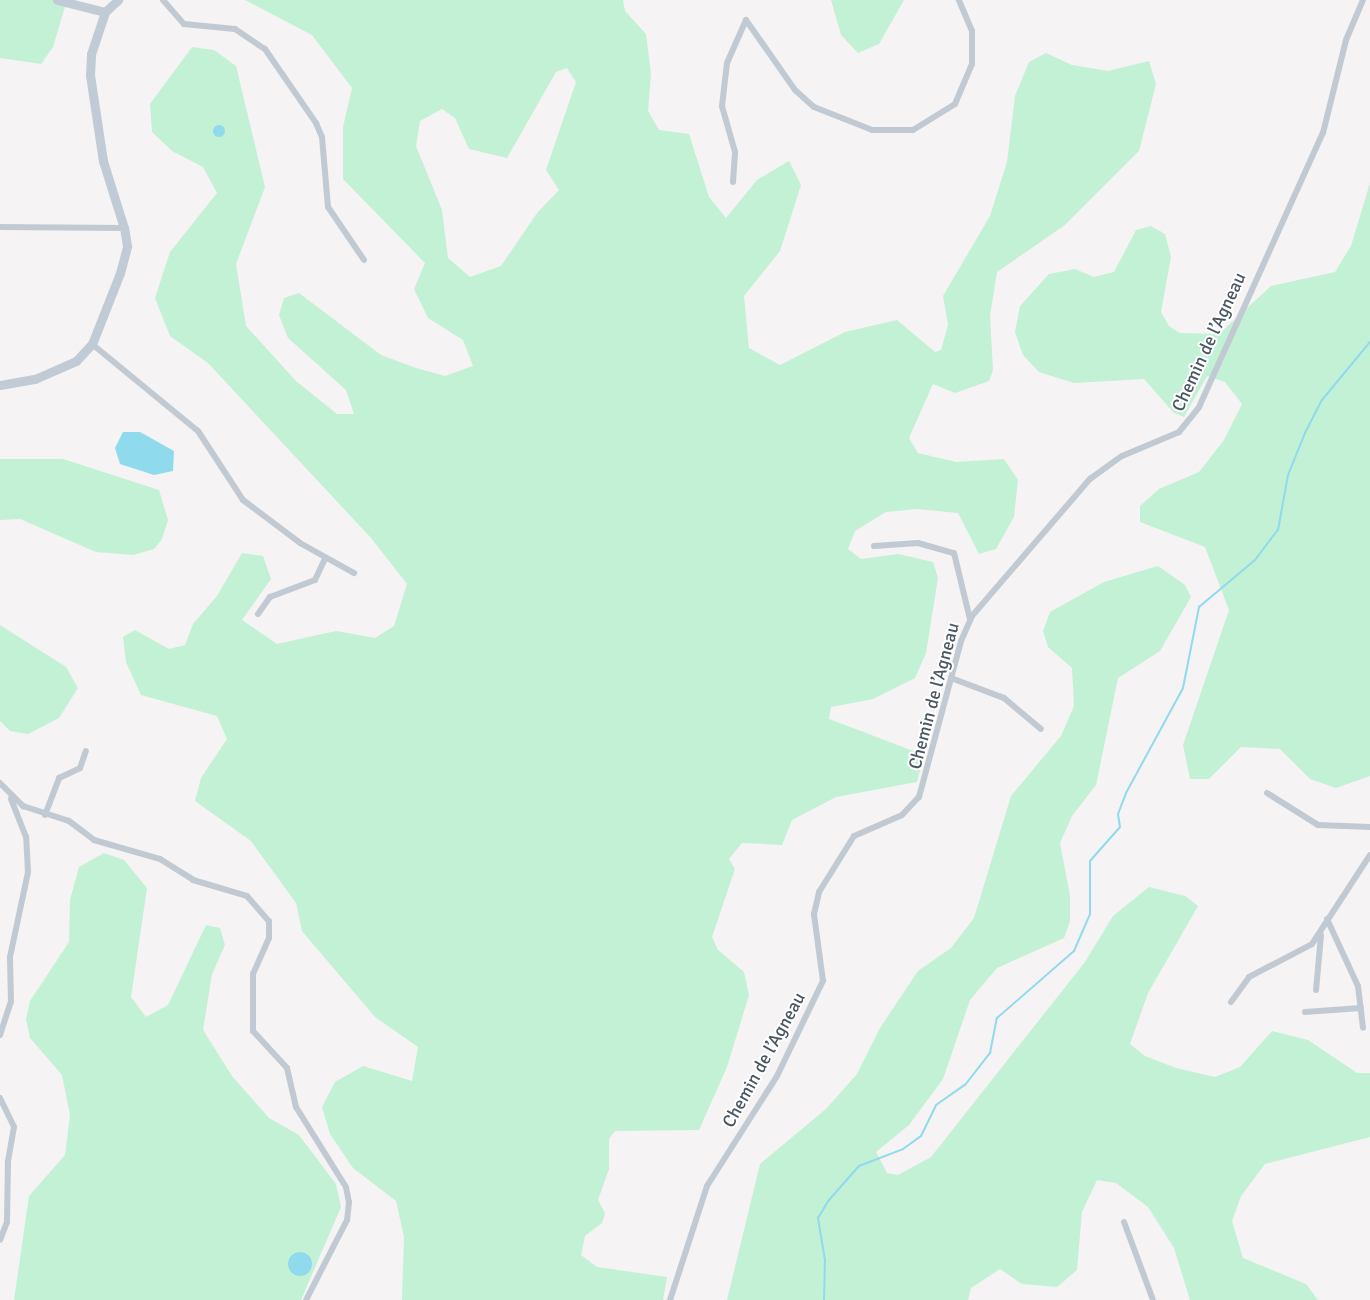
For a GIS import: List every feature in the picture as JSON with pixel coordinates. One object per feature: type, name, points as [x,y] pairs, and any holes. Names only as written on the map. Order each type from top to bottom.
[{"type":"main road","points":[[57,0],[105,12]]},
{"type":"main road","points":[[0,385],[54,372],[76,361],[92,344],[120,273],[127,246],[120,203],[103,161],[90,75],[91,54],[105,12],[118,0]]},
{"type":"street","points":[[163,0],[184,24],[235,30],[265,49],[316,123],[322,137],[328,207],[364,260]]},
{"type":"street","points":[[733,182],[735,152],[722,106],[727,63],[746,20],[795,90],[814,107],[872,130],[913,130],[955,104],[972,64],[972,31],[959,0]]},
{"type":"street","name":"Chemin de l’Agneau","points":[[670,1300],[707,1186],[777,1076],[824,981],[814,914],[819,892],[849,841],[902,815],[919,797],[951,678],[970,619],[1090,479],[1122,456],[1165,440],[1189,423],[1323,134],[1346,40],[1363,0]]},
{"type":"street","points":[[0,227],[124,228]]},
{"type":"street","points":[[92,344],[198,431],[243,500],[325,559],[354,573]]},
{"type":"street","points":[[874,546],[918,543],[954,553],[970,619]]},
{"type":"street","points":[[258,614],[270,596],[315,580],[325,559]]},
{"type":"street","points":[[951,678],[1004,698],[1041,729]]},
{"type":"street","points":[[45,815],[59,778],[80,768],[86,751]]},
{"type":"street","points":[[0,783],[9,795],[26,837],[28,872],[10,957],[11,1002],[0,1035]]},
{"type":"street","points":[[1268,793],[1318,825],[1370,828]]},
{"type":"street","points":[[9,795],[45,815],[69,820],[105,845],[160,859],[193,880],[237,891],[269,921],[269,938],[252,974],[253,1031],[287,1068],[296,1107],[346,1187],[349,1202],[347,1220],[306,1300]]},
{"type":"street","points":[[1316,990],[1321,933],[1327,919],[1370,854]]},
{"type":"street","points":[[1327,919],[1348,958],[1361,1008],[1363,1028]]},
{"type":"street","points":[[1232,1002],[1249,977],[1294,957],[1321,933]]},
{"type":"street","points":[[1305,1012],[1361,1008]]},
{"type":"street","points":[[0,1098],[14,1128],[8,1162],[7,1222],[0,1240]]},
{"type":"street","points":[[1124,1222],[1153,1300]]},
{"type":"green space","points":[[0,0],[67,0],[53,47],[41,64],[0,58]]},
{"type":"green space","points":[[245,0],[623,0],[625,11],[646,34],[651,74],[648,111],[659,130],[689,134],[709,197],[726,218],[757,180],[789,161],[801,185],[780,251],[744,296],[749,348],[780,365],[845,332],[897,320],[935,352],[941,350],[948,325],[943,296],[990,216],[1007,162],[1015,96],[1029,62],[1046,53],[1072,65],[1108,71],[1149,61],[1156,84],[1139,151],[1065,225],[997,272],[990,316],[993,370],[989,381],[955,393],[933,384],[909,438],[918,453],[956,462],[1004,459],[1018,480],[1014,517],[996,549],[979,554],[958,513],[917,509],[886,512],[855,531],[848,549],[861,559],[898,554],[933,562],[938,578],[926,653],[915,678],[873,699],[831,707],[829,719],[924,755],[917,782],[836,797],[792,820],[782,845],[742,843],[729,859],[735,869],[712,937],[718,950],[744,972],[749,995],[727,1067],[699,1130],[615,1131],[609,1139],[609,1169],[598,1200],[605,1213],[602,1223],[585,1236],[581,1255],[597,1267],[667,1277],[663,1300],[402,1300],[404,1237],[396,1201],[353,1168],[330,1134],[322,1107],[335,1082],[363,1066],[412,1081],[418,1047],[375,1017],[302,931],[296,903],[251,841],[195,801],[201,778],[227,739],[217,716],[141,695],[126,662],[123,637],[135,630],[169,649],[185,645],[193,624],[217,596],[242,553],[263,556],[271,579],[242,620],[277,644],[336,631],[375,638],[394,626],[407,584],[371,538],[208,363],[170,336],[155,298],[170,252],[217,193],[203,167],[172,151],[152,132],[150,104],[192,47],[214,50],[236,66],[265,187],[236,264],[246,326],[296,381],[337,414],[354,414],[346,390],[288,338],[279,315],[284,298],[299,293],[381,355],[416,368],[445,376],[473,366],[463,340],[428,318],[414,289],[425,263],[343,179],[343,127],[352,88],[312,35]],"holes":[[[567,68],[576,82],[546,170],[559,190],[537,213],[501,266],[470,277],[448,258],[442,210],[416,146],[420,121],[442,109],[455,118],[469,149],[507,158],[556,72]]]},
{"type":"green space","points":[[831,0],[904,0],[879,44],[858,53],[841,35]]},
{"type":"green space","points":[[1370,183],[1370,776],[1336,788],[1310,779],[1280,749],[1241,747],[1209,779],[1190,779],[1183,745],[1229,610],[1205,547],[1140,522],[1140,506],[1159,489],[1199,472],[1224,440],[1242,404],[1225,382],[1207,376],[1184,417],[1174,413],[1144,379],[1074,383],[1039,372],[1023,355],[1015,332],[1020,306],[1049,274],[1075,269],[1094,277],[1114,272],[1136,230],[1151,226],[1165,234],[1171,257],[1161,312],[1169,326],[1180,333],[1219,334],[1271,286],[1335,272],[1351,246]]},
{"type":"green space","points":[[0,459],[63,459],[159,490],[168,520],[162,539],[154,549],[133,555],[96,552],[20,519],[0,520]]},
{"type":"green space","points":[[1158,566],[1185,585],[1191,597],[1160,651],[1118,678],[1096,785],[1072,816],[1060,843],[1070,896],[1070,921],[1064,938],[997,968],[970,1000],[943,1079],[909,1125],[876,1152],[887,1173],[898,1175],[931,1157],[1085,962],[1113,916],[1149,887],[1185,896],[1198,906],[1148,993],[1130,1044],[1145,1056],[1176,1068],[1215,1077],[1240,1067],[1272,1031],[1308,1040],[1357,1073],[1370,1073],[1370,1137],[1265,1164],[1241,1196],[1232,1221],[1243,1258],[1306,1284],[1318,1300],[1190,1300],[1174,1248],[1148,1207],[1116,1183],[1097,1180],[1082,1212],[1077,1270],[1057,1287],[1022,1284],[1000,1269],[971,1288],[968,1300],[727,1300],[760,1164],[826,1109],[857,1074],[880,1028],[918,971],[951,948],[974,918],[1011,796],[1061,736],[1074,706],[1072,668],[1048,647],[1043,631],[1050,612],[1104,582]]},
{"type":"green space","points":[[0,625],[66,667],[78,688],[59,718],[28,734],[10,731],[0,721]]},
{"type":"green space","points":[[104,853],[124,860],[147,888],[131,997],[146,1017],[168,1005],[206,925],[220,928],[225,945],[212,974],[203,1030],[232,1076],[269,1118],[299,1135],[336,1184],[341,1207],[301,1300],[14,1300],[29,1196],[65,1155],[70,1115],[62,1075],[30,1038],[26,1019],[30,1001],[69,942],[70,900],[79,867]]},
{"type":"water","points":[[217,125],[221,125],[225,131],[221,137],[217,137],[213,133],[213,129]]},
{"type":"water","points":[[123,432],[140,432],[174,451],[173,471],[154,475],[120,464],[115,448]]},
{"type":"water","points":[[300,1252],[308,1256],[312,1264],[308,1272],[300,1276],[292,1272],[288,1264],[292,1256]]},
{"type":"waterway","points":[[824,1300],[825,1260],[818,1218],[829,1200],[859,1166],[903,1149],[921,1136],[936,1105],[965,1085],[990,1053],[997,1018],[1074,951],[1090,914],[1090,861],[1120,827],[1118,814],[1126,793],[1183,688],[1199,607],[1255,560],[1278,530],[1288,475],[1305,433],[1322,400],[1370,342]]}]
